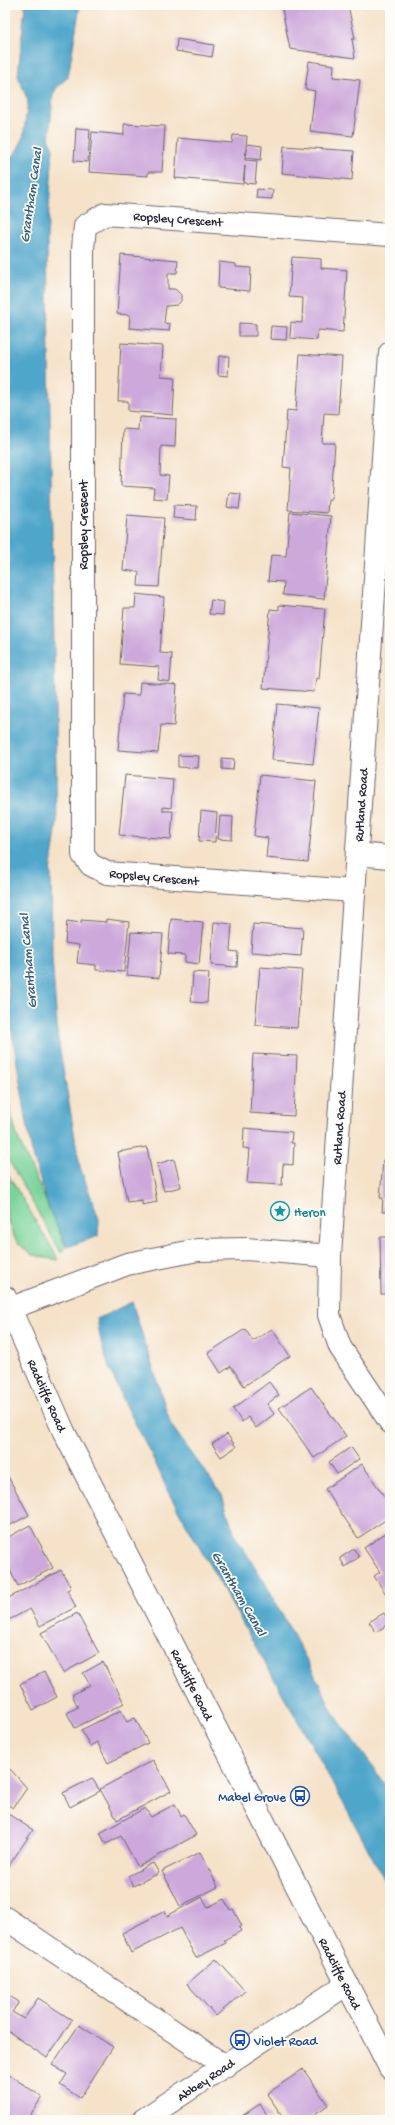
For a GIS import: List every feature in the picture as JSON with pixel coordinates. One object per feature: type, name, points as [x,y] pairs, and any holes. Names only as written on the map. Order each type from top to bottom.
[{"type":"main road","name":"Ropsley Crescent","points":[[354,891],[107,873],[91,865],[83,855],[83,249],[86,226],[102,214],[113,213],[390,234]]},
{"type":"main road","name":"Rutland Road","points":[[390,353],[330,1256],[329,1315],[340,1347],[390,1422]]},
{"type":"main road","points":[[357,854],[390,857]]},
{"type":"main road","points":[[7,1303],[127,1264],[198,1250],[246,1248],[330,1256]]},
{"type":"main road","name":"Radcliffe Road","points":[[7,1303],[64,1432],[390,2068]]},
{"type":"main road","points":[[5,1918],[224,2066]]},
{"type":"main road","name":"Abbey Road","points":[[143,2120],[347,1984]]},
{"type":"green space","points":[[5,1088],[17,1136],[66,1246],[61,1253],[5,1154]]},
{"type":"green space","points":[[5,1171],[59,1260],[35,1255],[24,1249],[16,1240],[11,1230],[6,1207]]},
{"type":"water","name":"Grantham Canal","points":[[25,5],[80,5],[68,77],[57,87],[53,95],[49,140],[53,148],[47,239],[57,824],[50,873],[52,957],[58,1039],[80,1167],[99,1219],[98,1236],[67,1247],[48,1207],[31,1148],[11,1027],[5,947],[5,161],[16,152],[23,139],[28,101],[18,76]]},
{"type":"water","name":"Grantham Canal","points":[[132,1302],[171,1425],[222,1495],[235,1536],[264,1581],[316,1677],[333,1712],[390,1791],[390,1890],[319,1758],[168,1492],[161,1474],[125,1403],[109,1367],[100,1338],[97,1319]]},
{"type":"building","points":[[303,5],[348,5],[355,39],[352,39],[355,58],[290,49],[282,9]]},
{"type":"building","points":[[177,39],[214,45],[212,57],[176,51]]},
{"type":"building","points":[[309,61],[334,65],[333,77],[360,80],[353,136],[310,131],[315,91],[305,89]]},
{"type":"building","points":[[124,124],[165,126],[162,172],[148,172],[148,176],[89,172],[92,132],[124,135]]},
{"type":"building","points":[[76,128],[90,129],[88,162],[74,161]]},
{"type":"building","points":[[233,135],[247,136],[245,160],[257,161],[255,184],[244,183],[245,166],[243,184],[175,178],[178,138],[232,143]]},
{"type":"building","points":[[248,144],[262,146],[261,160],[246,158]]},
{"type":"building","points":[[284,146],[354,151],[352,180],[282,173]]},
{"type":"building","points":[[257,189],[273,190],[272,199],[256,198]]},
{"type":"building","points":[[121,255],[178,260],[177,273],[168,273],[168,289],[175,289],[181,295],[181,301],[177,305],[166,306],[164,323],[170,324],[169,331],[129,328],[130,315],[117,314]]},
{"type":"building","points":[[292,257],[321,259],[321,268],[347,270],[343,332],[318,330],[317,340],[290,338],[291,322],[302,323],[303,298],[289,297]]},
{"type":"building","points":[[219,262],[236,264],[236,267],[251,268],[250,291],[218,288]]},
{"type":"building","points":[[239,323],[256,324],[256,336],[239,336]]},
{"type":"building","points":[[271,326],[287,327],[286,340],[270,339]]},
{"type":"building","points":[[121,343],[163,346],[161,376],[175,377],[173,415],[128,411],[128,401],[118,401]]},
{"type":"building","points":[[300,354],[342,357],[338,414],[324,413],[322,443],[335,443],[331,500],[328,500],[327,513],[288,510],[291,468],[283,467],[287,410],[296,411]]},
{"type":"building","points":[[219,356],[229,356],[228,376],[218,375]]},
{"type":"building","points":[[139,417],[176,419],[175,447],[161,446],[160,475],[169,476],[167,499],[153,498],[154,488],[121,486],[123,429],[138,430]]},
{"type":"building","points":[[229,493],[241,494],[239,509],[227,507]]},
{"type":"building","points":[[174,505],[197,506],[196,520],[173,518]]},
{"type":"building","points":[[290,512],[331,516],[324,599],[283,595],[284,582],[268,581],[271,555],[286,556]]},
{"type":"building","points":[[127,515],[164,518],[159,587],[138,586],[139,572],[123,570]]},
{"type":"building","points":[[136,594],[164,597],[160,653],[172,654],[170,682],[158,680],[159,667],[120,664],[124,608],[135,608]]},
{"type":"building","points":[[211,600],[224,602],[223,615],[209,614]]},
{"type":"building","points":[[279,605],[325,609],[319,679],[316,678],[314,692],[263,688],[270,609],[279,610]]},
{"type":"building","points":[[140,682],[177,685],[174,726],[161,725],[158,753],[118,750],[123,694],[139,695]]},
{"type":"building","points":[[277,704],[319,708],[313,764],[272,760]]},
{"type":"building","points":[[178,755],[199,756],[198,768],[178,767]]},
{"type":"building","points":[[222,758],[234,759],[233,770],[222,769]]},
{"type":"building","points":[[125,775],[173,779],[171,808],[163,807],[163,811],[173,811],[171,839],[119,835]]},
{"type":"building","points":[[260,775],[316,781],[308,862],[266,858],[268,838],[254,836]]},
{"type":"building","points":[[201,811],[217,813],[215,842],[199,841]]},
{"type":"building","points":[[220,816],[233,817],[232,840],[218,839]]},
{"type":"building","points":[[106,919],[129,922],[124,972],[96,970],[96,965],[77,963],[79,945],[65,943],[67,921],[81,923],[81,920],[106,922]]},
{"type":"building","points":[[171,919],[203,922],[199,964],[185,962],[185,955],[168,954]]},
{"type":"building","points":[[214,922],[232,924],[230,951],[238,952],[237,967],[211,965]]},
{"type":"building","points":[[253,924],[303,928],[301,956],[251,952]]},
{"type":"building","points":[[131,932],[163,934],[159,978],[127,975]]},
{"type":"building","points":[[260,967],[302,970],[297,1028],[255,1025]]},
{"type":"building","points":[[193,972],[209,973],[207,1003],[191,1002]]},
{"type":"building","points":[[253,1054],[297,1056],[294,1116],[250,1113]]},
{"type":"building","points":[[389,1092],[390,1111],[387,1111]]},
{"type":"building","points":[[244,1128],[292,1132],[291,1143],[294,1143],[293,1165],[283,1164],[282,1185],[247,1183],[250,1149],[243,1148]]},
{"type":"building","points":[[388,1146],[390,1147],[390,1212],[382,1212],[383,1198],[380,1198],[383,1160],[386,1160]]},
{"type":"building","points":[[147,1147],[157,1202],[142,1205],[142,1200],[127,1202],[118,1152]]},
{"type":"building","points":[[174,1159],[181,1187],[164,1191],[157,1164]]},
{"type":"building","points":[[380,1237],[390,1237],[390,1294],[381,1294]]},
{"type":"building","points":[[245,1329],[253,1341],[272,1329],[290,1356],[244,1386],[231,1366],[221,1373],[208,1353]]},
{"type":"building","points":[[269,1382],[279,1395],[267,1404],[274,1414],[256,1428],[248,1417],[242,1422],[233,1409]]},
{"type":"building","points":[[311,1387],[346,1436],[314,1458],[279,1408]]},
{"type":"building","points":[[227,1434],[236,1447],[221,1457],[212,1444]]},
{"type":"building","points":[[351,1447],[359,1459],[337,1474],[329,1462]]},
{"type":"building","points":[[362,1464],[390,1505],[390,1517],[358,1538],[325,1489]]},
{"type":"building","points":[[5,1471],[29,1515],[5,1528]]},
{"type":"building","points":[[30,1525],[53,1568],[18,1586],[5,1561],[5,1539]]},
{"type":"building","points":[[390,1530],[390,1600],[374,1576],[380,1572],[364,1548]]},
{"type":"building","points":[[354,1549],[359,1557],[345,1567],[340,1558]]},
{"type":"building","points":[[61,1570],[71,1588],[67,1590],[76,1607],[40,1626],[30,1609],[5,1622],[5,1600]]},
{"type":"building","points":[[77,1613],[99,1653],[63,1673],[41,1633]]},
{"type":"building","points":[[384,1613],[390,1623],[376,1632],[369,1622]]},
{"type":"building","points":[[103,1662],[124,1703],[75,1728],[67,1713],[78,1707],[72,1695],[90,1685],[83,1673]]},
{"type":"building","points":[[44,1672],[57,1697],[33,1710],[20,1684]]},
{"type":"building","points":[[121,1710],[127,1722],[135,1718],[148,1743],[108,1763],[97,1742],[90,1746],[81,1730]]},
{"type":"building","points":[[153,1760],[171,1791],[117,1820],[100,1789]]},
{"type":"building","points":[[10,1769],[27,1788],[13,1808],[5,1803],[5,1776]]},
{"type":"building","points":[[92,1778],[100,1791],[70,1807],[63,1793]]},
{"type":"building","points":[[175,1804],[181,1816],[184,1814],[196,1835],[138,1867],[121,1836],[106,1844],[100,1833],[145,1808],[151,1817]]},
{"type":"building","points":[[5,1812],[33,1830],[8,1867],[5,1864]]},
{"type":"building","points":[[200,1852],[218,1887],[180,1906],[162,1871]]},
{"type":"building","points":[[153,1863],[159,1873],[133,1886],[128,1876]]},
{"type":"building","points":[[202,1897],[208,1907],[224,1899],[230,1910],[233,1909],[242,1926],[239,1928],[241,1931],[224,1940],[226,1943],[196,1958],[180,1928],[131,1953],[122,1933],[165,1911],[167,1916]]},
{"type":"building","points":[[216,1959],[245,1991],[216,2016],[187,1984]]},
{"type":"building","points":[[5,1993],[19,2002],[12,2012],[24,2019],[38,1998],[72,2020],[47,2058],[5,2029]]},
{"type":"building","points":[[79,2025],[113,2047],[80,2098],[60,2085],[67,2074],[52,2065]]},
{"type":"building","points":[[303,2069],[328,2105],[306,2120],[285,2120],[267,2094]]},
{"type":"building","points":[[5,2072],[42,2097],[27,2120],[5,2120]]},
{"type":"building","points":[[260,2104],[270,2120],[236,2120]]},
{"type":"place","name":"Heron","points":[[280,1211]]},
{"type":"place","name":"Mabel Grove","points":[[300,1796]]},
{"type":"place","name":"Violet Road","points":[[240,2040]]}]
